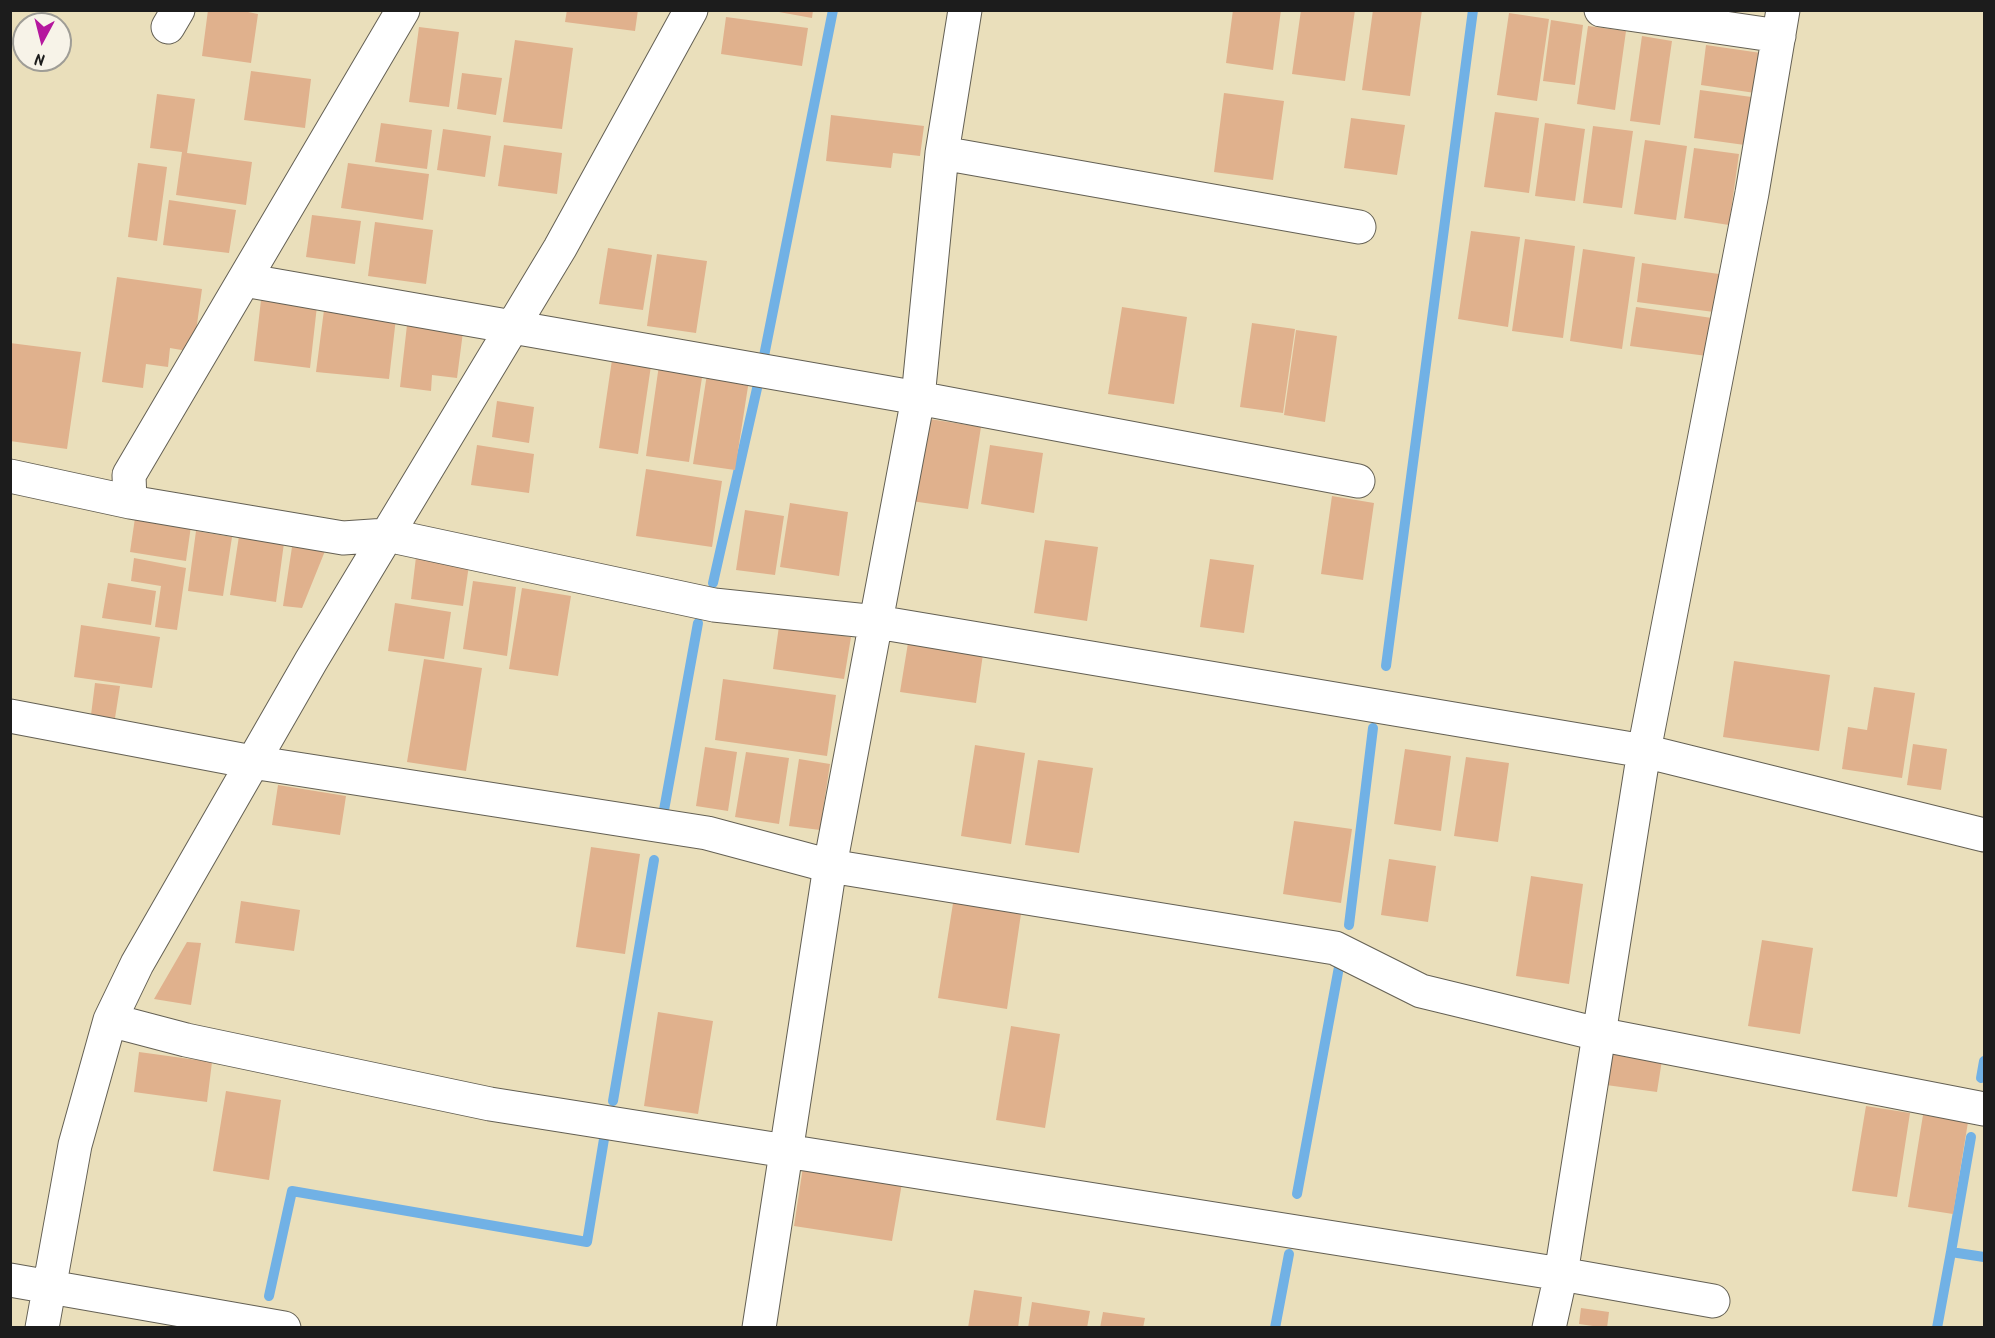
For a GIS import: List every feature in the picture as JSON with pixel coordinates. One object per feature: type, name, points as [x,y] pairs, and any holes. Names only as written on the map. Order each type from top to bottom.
[{"type":"street","points":[[130,502],[129,475],[403,10]]},
{"type":"street","points":[[42,1328],[75,1145],[110,1020],[137,964],[252,762],[560,248],[691,10]]},
{"type":"street","points":[[759,1328],[830,866],[918,398],[942,153],[965,10]]},
{"type":"street","points":[[1549,1328],[1561,1274],[1644,751],[1752,193],[1781,23],[1601,10]]},
{"type":"street","points":[[942,153],[1359,227]]},
{"type":"street","points":[[244,280],[918,398],[1358,481]]},
{"type":"street","points":[[10,476],[130,502],[343,538],[387,535],[714,605],[877,622],[1644,751],[1984,835]]},
{"type":"street","points":[[10,716],[252,762],[707,833],[830,866],[1335,948],[1421,991],[1598,1034],[1984,1109]]},
{"type":"street","points":[[110,1020],[186,1040],[490,1104],[1561,1274],[1713,1301]]},
{"type":"street","points":[[10,1280],[284,1328]]},
{"type":"building","points":[[208,10],[238,10],[258,14],[251,63],[202,56]]},
{"type":"building","points":[[567,10],[638,10],[635,31],[565,22]]},
{"type":"building","points":[[768,10],[813,10],[812,18]]},
{"type":"building","points":[[1233,10],[1281,10],[1273,70],[1226,63]]},
{"type":"building","points":[[1301,10],[1355,10],[1345,81],[1292,74]]},
{"type":"building","points":[[1373,10],[1422,10],[1410,96],[1362,90]]},
{"type":"building","points":[[1509,13],[1549,19],[1537,101],[1497,95]]},
{"type":"building","points":[[726,17],[808,28],[802,66],[721,54]]},
{"type":"building","points":[[1551,20],[1583,25],[1575,85],[1543,81]]},
{"type":"building","points":[[1588,26],[1626,31],[1615,110],[1577,104]]},
{"type":"building","points":[[419,27],[459,32],[449,107],[409,102]]},
{"type":"building","points":[[1642,36],[1672,41],[1660,125],[1630,121]]},
{"type":"building","points":[[515,40],[573,48],[562,129],[503,122]]},
{"type":"building","points":[[1706,45],[1761,53],[1755,93],[1701,85]]},
{"type":"building","points":[[251,71],[311,79],[305,128],[244,120]]},
{"type":"building","points":[[462,73],[502,78],[496,115],[457,109]]},
{"type":"building","points":[[1700,90],[1759,98],[1752,146],[1694,138]]},
{"type":"building","points":[[1224,93],[1284,101],[1273,180],[1214,172]]},
{"type":"building","points":[[157,94],[195,99],[187,153],[252,162],[246,205],[176,195],[182,152],[150,148]]},
{"type":"building","points":[[1495,112],[1539,118],[1529,193],[1484,187]]},
{"type":"building","points":[[831,115],[924,126],[920,156],[893,153],[891,168],[826,161]]},
{"type":"building","points":[[1351,118],[1405,125],[1397,175],[1344,168]]},
{"type":"building","points":[[381,123],[432,130],[427,169],[375,162]]},
{"type":"building","points":[[1545,123],[1585,129],[1575,201],[1535,196]]},
{"type":"building","points":[[1593,126],[1633,131],[1622,208],[1583,203]]},
{"type":"building","points":[[443,129],[491,136],[485,177],[437,170]]},
{"type":"building","points":[[1645,140],[1687,146],[1676,220],[1634,214]]},
{"type":"building","points":[[504,145],[562,153],[557,194],[498,186]]},
{"type":"building","points":[[1694,148],[1739,154],[1729,225],[1684,218]]},
{"type":"building","points":[[138,163],[167,167],[157,241],[128,237]]},
{"type":"building","points":[[348,163],[429,174],[423,220],[341,208]]},
{"type":"building","points":[[169,200],[236,210],[229,253],[163,245]]},
{"type":"building","points":[[312,215],[361,221],[355,264],[306,257]]},
{"type":"building","points":[[375,222],[433,230],[426,284],[368,276]]},
{"type":"building","points":[[1471,231],[1520,237],[1508,327],[1458,319]]},
{"type":"building","points":[[1525,239],[1575,246],[1563,338],[1512,331]]},
{"type":"building","points":[[608,248],[652,255],[643,310],[599,304]]},
{"type":"building","points":[[1583,249],[1635,257],[1622,349],[1570,341]]},
{"type":"building","points":[[657,254],[707,261],[696,333],[647,326]]},
{"type":"building","points":[[1642,263],[1719,274],[1714,312],[1637,302]]},
{"type":"building","points":[[117,277],[202,289],[193,352],[170,348],[168,367],[146,364],[143,388],[102,382]]},
{"type":"building","points":[[261,300],[317,306],[310,368],[254,361]]},
{"type":"building","points":[[1122,307],[1187,317],[1174,404],[1108,394]]},
{"type":"building","points":[[1636,307],[1712,318],[1707,356],[1630,346]]},
{"type":"building","points":[[324,310],[396,318],[389,379],[316,372]]},
{"type":"building","points":[[1252,323],[1295,329],[1283,413],[1240,407]]},
{"type":"building","points":[[407,325],[463,332],[457,378],[432,375],[431,391],[400,387]]},
{"type":"building","points":[[1296,330],[1337,336],[1325,422],[1284,415]]},
{"type":"building","points":[[10,343],[81,352],[67,449],[10,441]]},
{"type":"building","points":[[613,353],[652,359],[638,454],[599,448]]},
{"type":"building","points":[[659,365],[703,371],[689,462],[646,456]]},
{"type":"building","points":[[707,374],[749,380],[735,470],[693,464]]},
{"type":"building","points":[[497,401],[534,407],[529,443],[492,437]]},
{"type":"building","points":[[923,418],[981,427],[968,509],[911,501]]},
{"type":"building","points":[[477,445],[534,454],[529,493],[471,485]]},
{"type":"building","points":[[990,445],[1043,453],[1034,513],[981,504]]},
{"type":"building","points":[[646,469],[722,481],[712,547],[636,536]]},
{"type":"building","points":[[1332,496],[1374,503],[1363,580],[1321,574]]},
{"type":"building","points":[[790,503],[848,512],[839,576],[780,567]]},
{"type":"building","points":[[745,510],[784,516],[775,575],[736,570]]},
{"type":"building","points":[[135,518],[191,526],[186,561],[130,552]]},
{"type":"building","points":[[196,531],[232,537],[223,596],[188,591]]},
{"type":"building","points":[[239,536],[284,543],[276,602],[230,595]]},
{"type":"building","points":[[1045,540],[1098,547],[1087,621],[1034,613]]},
{"type":"building","points":[[292,547],[325,551],[302,608],[283,606]]},
{"type":"building","points":[[416,557],[469,565],[463,606],[411,599]]},
{"type":"building","points":[[134,558],[186,568],[177,630],[155,627],[161,586],[131,581]]},
{"type":"building","points":[[1210,559],[1254,565],[1244,633],[1200,627]]},
{"type":"building","points":[[473,581],[516,587],[507,656],[463,649]]},
{"type":"building","points":[[108,583],[156,591],[151,625],[102,618]]},
{"type":"building","points":[[522,588],[571,596],[558,676],[509,669]]},
{"type":"building","points":[[395,603],[451,612],[444,659],[388,651]]},
{"type":"building","points":[[81,625],[160,637],[152,688],[74,677]]},
{"type":"building","points":[[779,626],[851,637],[844,679],[773,669]]},
{"type":"building","points":[[908,643],[983,654],[976,703],[900,692]]},
{"type":"building","points":[[424,659],[482,668],[466,771],[407,762]]},
{"type":"building","points":[[1734,661],[1830,675],[1819,751],[1723,737]]},
{"type":"building","points":[[723,679],[836,695],[827,756],[715,740]]},
{"type":"building","points":[[95,683],[120,686],[115,718],[91,715]]},
{"type":"building","points":[[1874,687],[1915,693],[1902,778],[1842,769],[1848,727],[1867,730]]},
{"type":"building","points":[[1913,744],[1947,749],[1941,790],[1907,785]]},
{"type":"building","points":[[975,745],[1025,753],[1011,844],[961,836]]},
{"type":"building","points":[[705,747],[737,752],[728,811],[696,806]]},
{"type":"building","points":[[1405,749],[1451,756],[1441,831],[1394,824]]},
{"type":"building","points":[[746,752],[789,758],[779,824],[735,817]]},
{"type":"building","points":[[1466,757],[1509,763],[1498,842],[1454,836]]},
{"type":"building","points":[[799,759],[830,764],[820,830],[789,826]]},
{"type":"building","points":[[1038,760],[1093,768],[1079,853],[1025,845]]},
{"type":"building","points":[[278,785],[346,796],[340,835],[272,825]]},
{"type":"building","points":[[1294,821],[1352,829],[1341,903],[1283,894]]},
{"type":"building","points":[[591,847],[640,854],[625,954],[576,947]]},
{"type":"building","points":[[1389,859],[1436,866],[1428,922],[1381,915]]},
{"type":"building","points":[[1531,876],[1583,884],[1569,984],[1516,976]]},
{"type":"building","points":[[954,897],[1022,907],[1007,1009],[938,998]]},
{"type":"building","points":[[241,901],[300,910],[294,951],[235,943]]},
{"type":"building","points":[[1762,940],[1813,948],[1800,1034],[1748,1026]]},
{"type":"building","points":[[187,942],[201,943],[191,1005],[154,999]]},
{"type":"building","points":[[658,1012],[713,1021],[698,1114],[644,1106]]},
{"type":"building","points":[[1011,1026],[1060,1034],[1045,1128],[996,1120]]},
{"type":"building","points":[[1605,1039],[1664,1047],[1657,1092],[1599,1084]]},
{"type":"building","points":[[139,1052],[212,1062],[207,1102],[134,1092]]},
{"type":"building","points":[[226,1091],[281,1100],[269,1180],[213,1171]]},
{"type":"building","points":[[1866,1106],[1910,1113],[1897,1197],[1852,1191]]},
{"type":"building","points":[[1923,1115],[1968,1122],[1953,1214],[1908,1207]]},
{"type":"building","points":[[803,1167],[902,1183],[892,1241],[794,1226]]},
{"type":"building","points":[[974,1290],[1022,1297],[1018,1328],[968,1328]]},
{"type":"building","points":[[1032,1302],[1090,1311],[1087,1328],[1028,1328]]},
{"type":"building","points":[[1581,1308],[1609,1312],[1607,1328],[1579,1324]]},
{"type":"building","points":[[1103,1312],[1145,1318],[1143,1328],[1100,1328]]},
{"type":"waterway","points":[[764,356],[833,10]]},
{"type":"waterway","points":[[1386,666],[1473,10]]},
{"type":"waterway","points":[[713,583],[758,384]]},
{"type":"waterway","points":[[664,810],[698,623]]},
{"type":"waterway","points":[[1349,925],[1373,728]]},
{"type":"waterway","points":[[613,1101],[654,860]]},
{"type":"waterway","points":[[1297,1194],[1339,967]]},
{"type":"waterway","points":[[1981,1078],[1984,1061]]},
{"type":"waterway","points":[[1951,1252],[1971,1137]]},
{"type":"waterway","points":[[269,1296],[292,1191],[587,1242],[604,1139]]},
{"type":"waterway","points":[[1937,1328],[1951,1252],[1984,1257]]},
{"type":"waterway","points":[[1275,1328],[1289,1254]]}]
